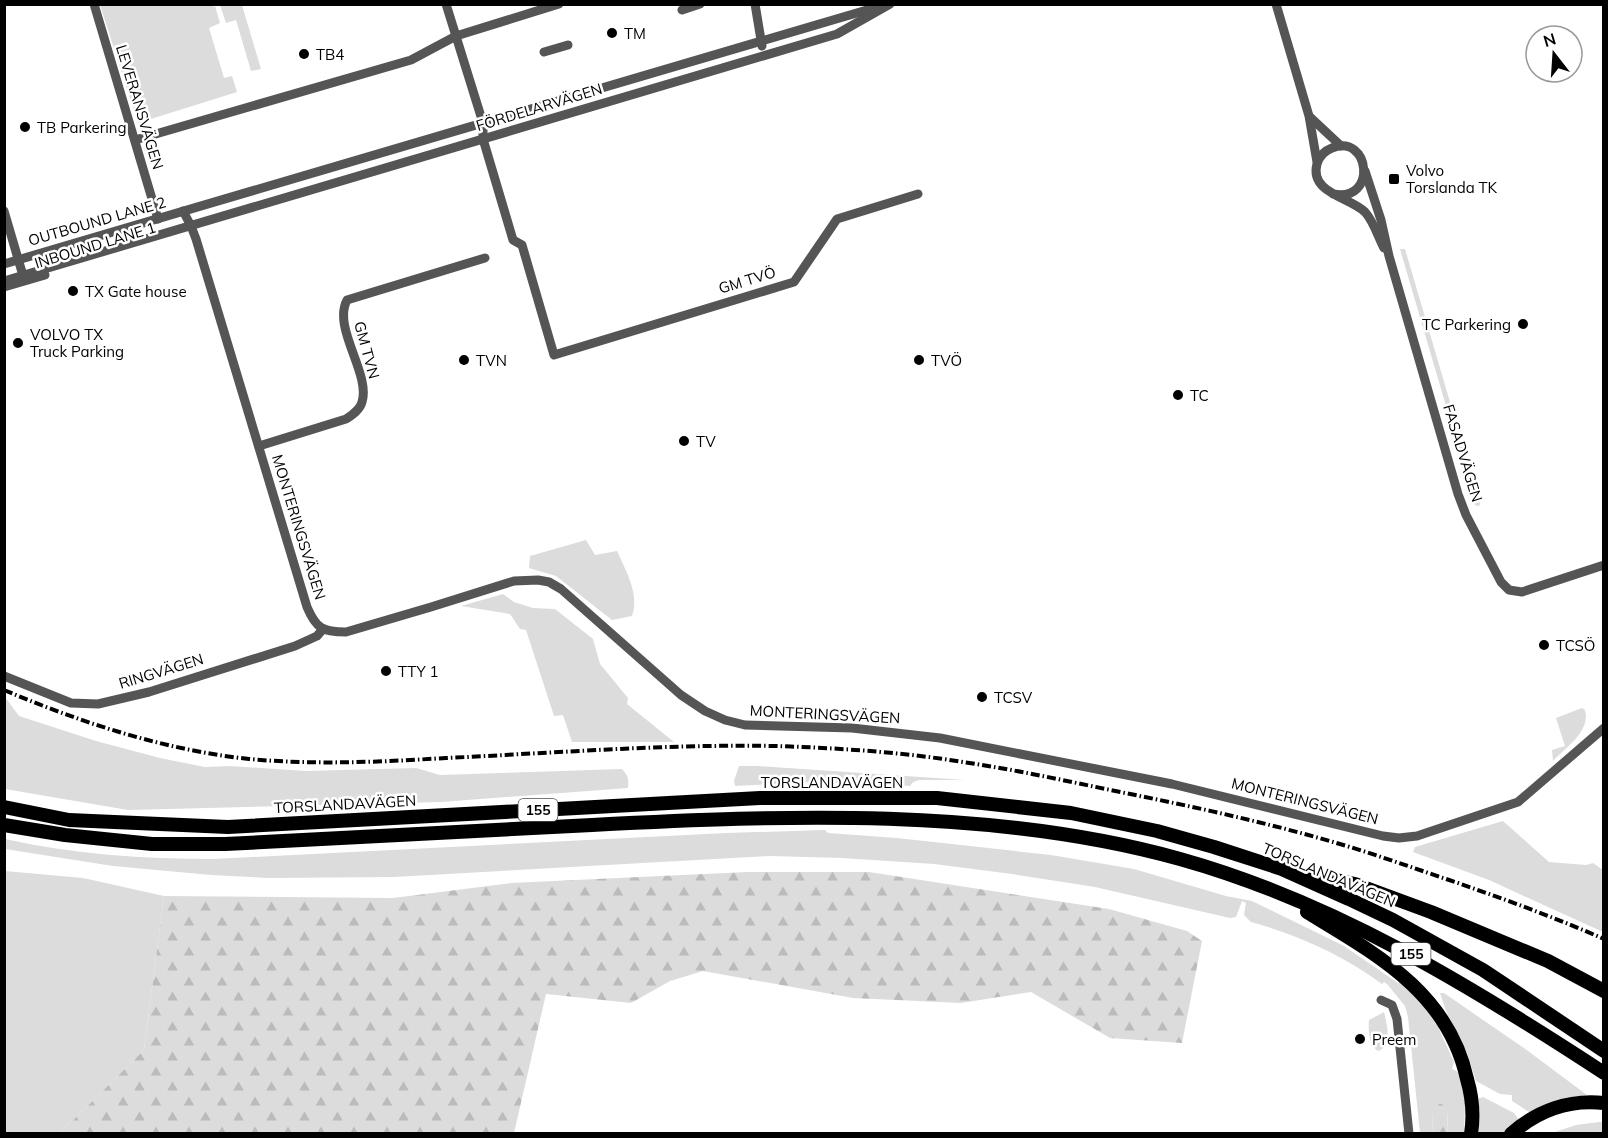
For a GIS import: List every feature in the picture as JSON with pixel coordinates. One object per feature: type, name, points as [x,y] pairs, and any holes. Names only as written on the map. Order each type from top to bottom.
[{"type":"main road","name":"TORSLANDAVÄGEN","points":[[4,807],[69,820],[228,827],[737,799],[937,798],[1060,812],[1120,822],[1168,834],[1282,869],[1393,920],[1483,970],[1604,1052]]},
{"type":"main road","name":"155","points":[[4,825],[65,835],[152,844],[225,844],[757,817],[919,821],[1020,829],[1143,849],[1217,871],[1340,918],[1414,956],[1517,1016],[1604,1073]]},
{"type":"main road","points":[[1282,869],[1355,884],[1431,912],[1548,961],[1604,991]]},
{"type":"main road","points":[[1277,893],[1383,960],[1432,1004],[1454,1039],[1465,1067],[1472,1106],[1471,1134]]},
{"type":"main road","points":[[1511,1134],[1534,1116],[1555,1108],[1585,1103],[1604,1103]]},
{"type":"street","name":"LEVERANSVÄGEN","points":[[94,4],[158,219]]},
{"type":"street","points":[[446,4],[483,123],[483,139]]},
{"type":"street","points":[[135,140],[411,60],[456,36],[559,4]]},
{"type":"street","points":[[682,10],[700,4]]},
{"type":"street","points":[[755,4],[760,41],[765,54]]},
{"type":"street","name":"FÖRDELARVÄGEN","points":[[184,214],[885,4]]},
{"type":"street","name":"FÖRDELARVÄGEN","points":[[192,229],[483,139],[837,34],[890,4]]},
{"type":"street","name":"FASADVÄGEN","points":[[1276,4],[1309,116],[1319,183],[1326,190],[1356,205],[1366,214],[1389,256]]},
{"type":"street","points":[[544,52],[568,45]]},
{"type":"street","name":"FASADVÄGEN","points":[[1309,116],[1341,146],[1352,149],[1362,160],[1458,494],[1466,515],[1501,582],[1509,590],[1522,592],[1604,565]]},
{"type":"street","name":"GM TVÖ","points":[[483,139],[513,240],[522,245],[554,355],[794,282],[837,219],[918,194]]},
{"type":"street","points":[[1317,162],[1327,150],[1341,146]]},
{"type":"street","points":[[1333,194],[1344,194],[1355,190],[1362,182],[1365,171]]},
{"type":"street","points":[[4,211],[24,278],[4,281]]},
{"type":"street","points":[[4,264],[20,262],[184,214]]},
{"type":"street","name":"OUTBOUND LANE 2","points":[[20,262],[158,219],[184,214]]},
{"type":"street","name":"MONTERINGSVÄGEN","points":[[184,214],[192,229],[307,607],[314,623],[323,629],[346,632],[514,580],[538,579],[561,589],[681,695],[724,720],[745,725],[852,728],[940,738],[1172,784],[1399,838],[1425,833],[1518,802],[1604,728]]},
{"type":"street","name":"INBOUND LANE 1","points":[[4,287],[24,278],[192,229]]},
{"type":"street","name":"GM TVN","points":[[259,446],[346,419],[356,412],[362,402],[361,380],[343,319],[342,308],[347,300],[485,258]]},
{"type":"street","points":[[4,270],[20,262]]},
{"type":"street","name":"RINGVÄGEN","points":[[4,676],[71,703],[98,704],[149,692],[295,646],[317,636],[323,629]]},
{"type":"street","points":[[1381,1000],[1392,1005],[1397,1019],[1409,1134]]},
{"type":"green space","points":[[100,5],[215,6],[220,23],[209,28],[224,78],[232,76],[237,92],[138,123]]},
{"type":"green space","points":[[220,5],[242,5],[261,69],[251,71],[236,20],[226,23]]},
{"type":"green space","points":[[1400,249],[1405,249],[1479,506],[1475,505]]},
{"type":"green space","points":[[586,540],[595,555],[617,551],[633,591],[632,616],[612,620],[556,576],[529,568],[530,556]]},
{"type":"green space","points":[[503,594],[514,602],[533,608],[555,609],[593,639],[600,664],[628,698],[627,704],[674,742],[572,742],[563,715],[554,716],[526,630],[520,629],[510,614],[461,606]]},
{"type":"green space","points":[[5,697],[19,716],[96,741],[205,767],[230,766],[306,771],[416,768],[440,775],[622,769],[628,778],[628,788],[441,802],[128,810],[5,789]]},
{"type":"green space","points":[[1582,708],[1585,710],[1586,718],[1581,732],[1553,761],[1552,750],[1565,746],[1556,718]]},
{"type":"green space","points":[[739,766],[965,780],[919,780],[910,786],[813,782],[735,786],[734,781]]},
{"type":"green space","points":[[1503,821],[1549,862],[1586,865],[1593,863],[1603,870],[1603,932],[1489,880],[1413,852],[1415,847]]},
{"type":"green space","points":[[825,830],[828,833],[1051,855],[1134,869],[1226,896],[1252,901],[1344,946],[1398,983],[1402,983],[1421,1002],[1438,1027],[1454,1062],[1452,1069],[1460,1073],[1465,1102],[1464,1133],[1447,1133],[1448,1113],[1432,1113],[1433,1133],[1420,1133],[1408,1017],[1405,1006],[1387,984],[1384,982],[1382,984],[1352,964],[1320,947],[1251,922],[1244,915],[1246,903],[1242,901],[1236,917],[1230,918],[1095,887],[1012,874],[934,864],[842,858],[769,856],[394,877],[268,878],[113,866],[5,849],[5,839],[108,855],[213,859]]},
{"type":"green space","points":[[5,871],[83,878],[164,896],[144,1050],[60,1133],[5,1134]]},
{"type":"green space","points":[[747,872],[869,872],[1109,909],[1187,931],[1202,941],[1182,1043],[1110,1038],[1031,992],[961,1003],[853,998],[703,971],[670,981],[631,1003],[546,994],[514,1133],[60,1133],[144,1050],[164,896],[393,898],[511,883]]},
{"type":"green space","points":[[1440,993],[1444,993],[1528,1051],[1587,1095],[1565,1098],[1529,1112],[1512,1101],[1512,1095],[1500,1094],[1476,1081],[1467,1053],[1446,1011]]},
{"type":"green space","points":[[1384,1012],[1387,1040],[1386,1045],[1378,1051],[1371,1041],[1369,1020]]},
{"type":"green space","points":[[1483,1097],[1514,1113],[1519,1120],[1502,1133],[1477,1133],[1477,1099]]},
{"type":"green space","points":[[1437,1104],[1442,1104],[1448,1110],[1447,1133],[1433,1133],[1432,1113]]},
{"type":"green space","points":[[1603,1122],[1603,1133],[1552,1133],[1576,1125]]},
{"type":"railway","points":[[4,690],[124,734],[186,749],[249,759],[298,762],[372,762],[651,748],[775,746],[893,753],[984,765],[1177,804],[1307,835],[1476,889],[1604,939]]},
{"type":"place","name":"TM","points":[[612,33]]},
{"type":"place","name":"TB4","points":[[304,54]]},
{"type":"place","name":"TB Parkering","points":[[25,127]]},
{"type":"place","name":"Volvo Torslanda TK","points":[[1394,179]]},
{"type":"place","name":"TX Gate house","points":[[73,291]]},
{"type":"place","name":"TC Parkering","points":[[1523,324]]},
{"type":"place","name":"VOLVO TX Truck Parking","points":[[18,343]]},
{"type":"place","name":"TVN","points":[[464,360]]},
{"type":"place","name":"TVÖ","points":[[919,360]]},
{"type":"place","name":"TC","points":[[1178,395]]},
{"type":"place","name":"TV","points":[[684,441]]},
{"type":"place","name":"TCSÖ","points":[[1544,645]]},
{"type":"place","name":"TTY 1","points":[[386,671]]},
{"type":"place","name":"TCSV","points":[[982,697]]},
{"type":"place","name":"Preem","points":[[1360,1039]]}]
